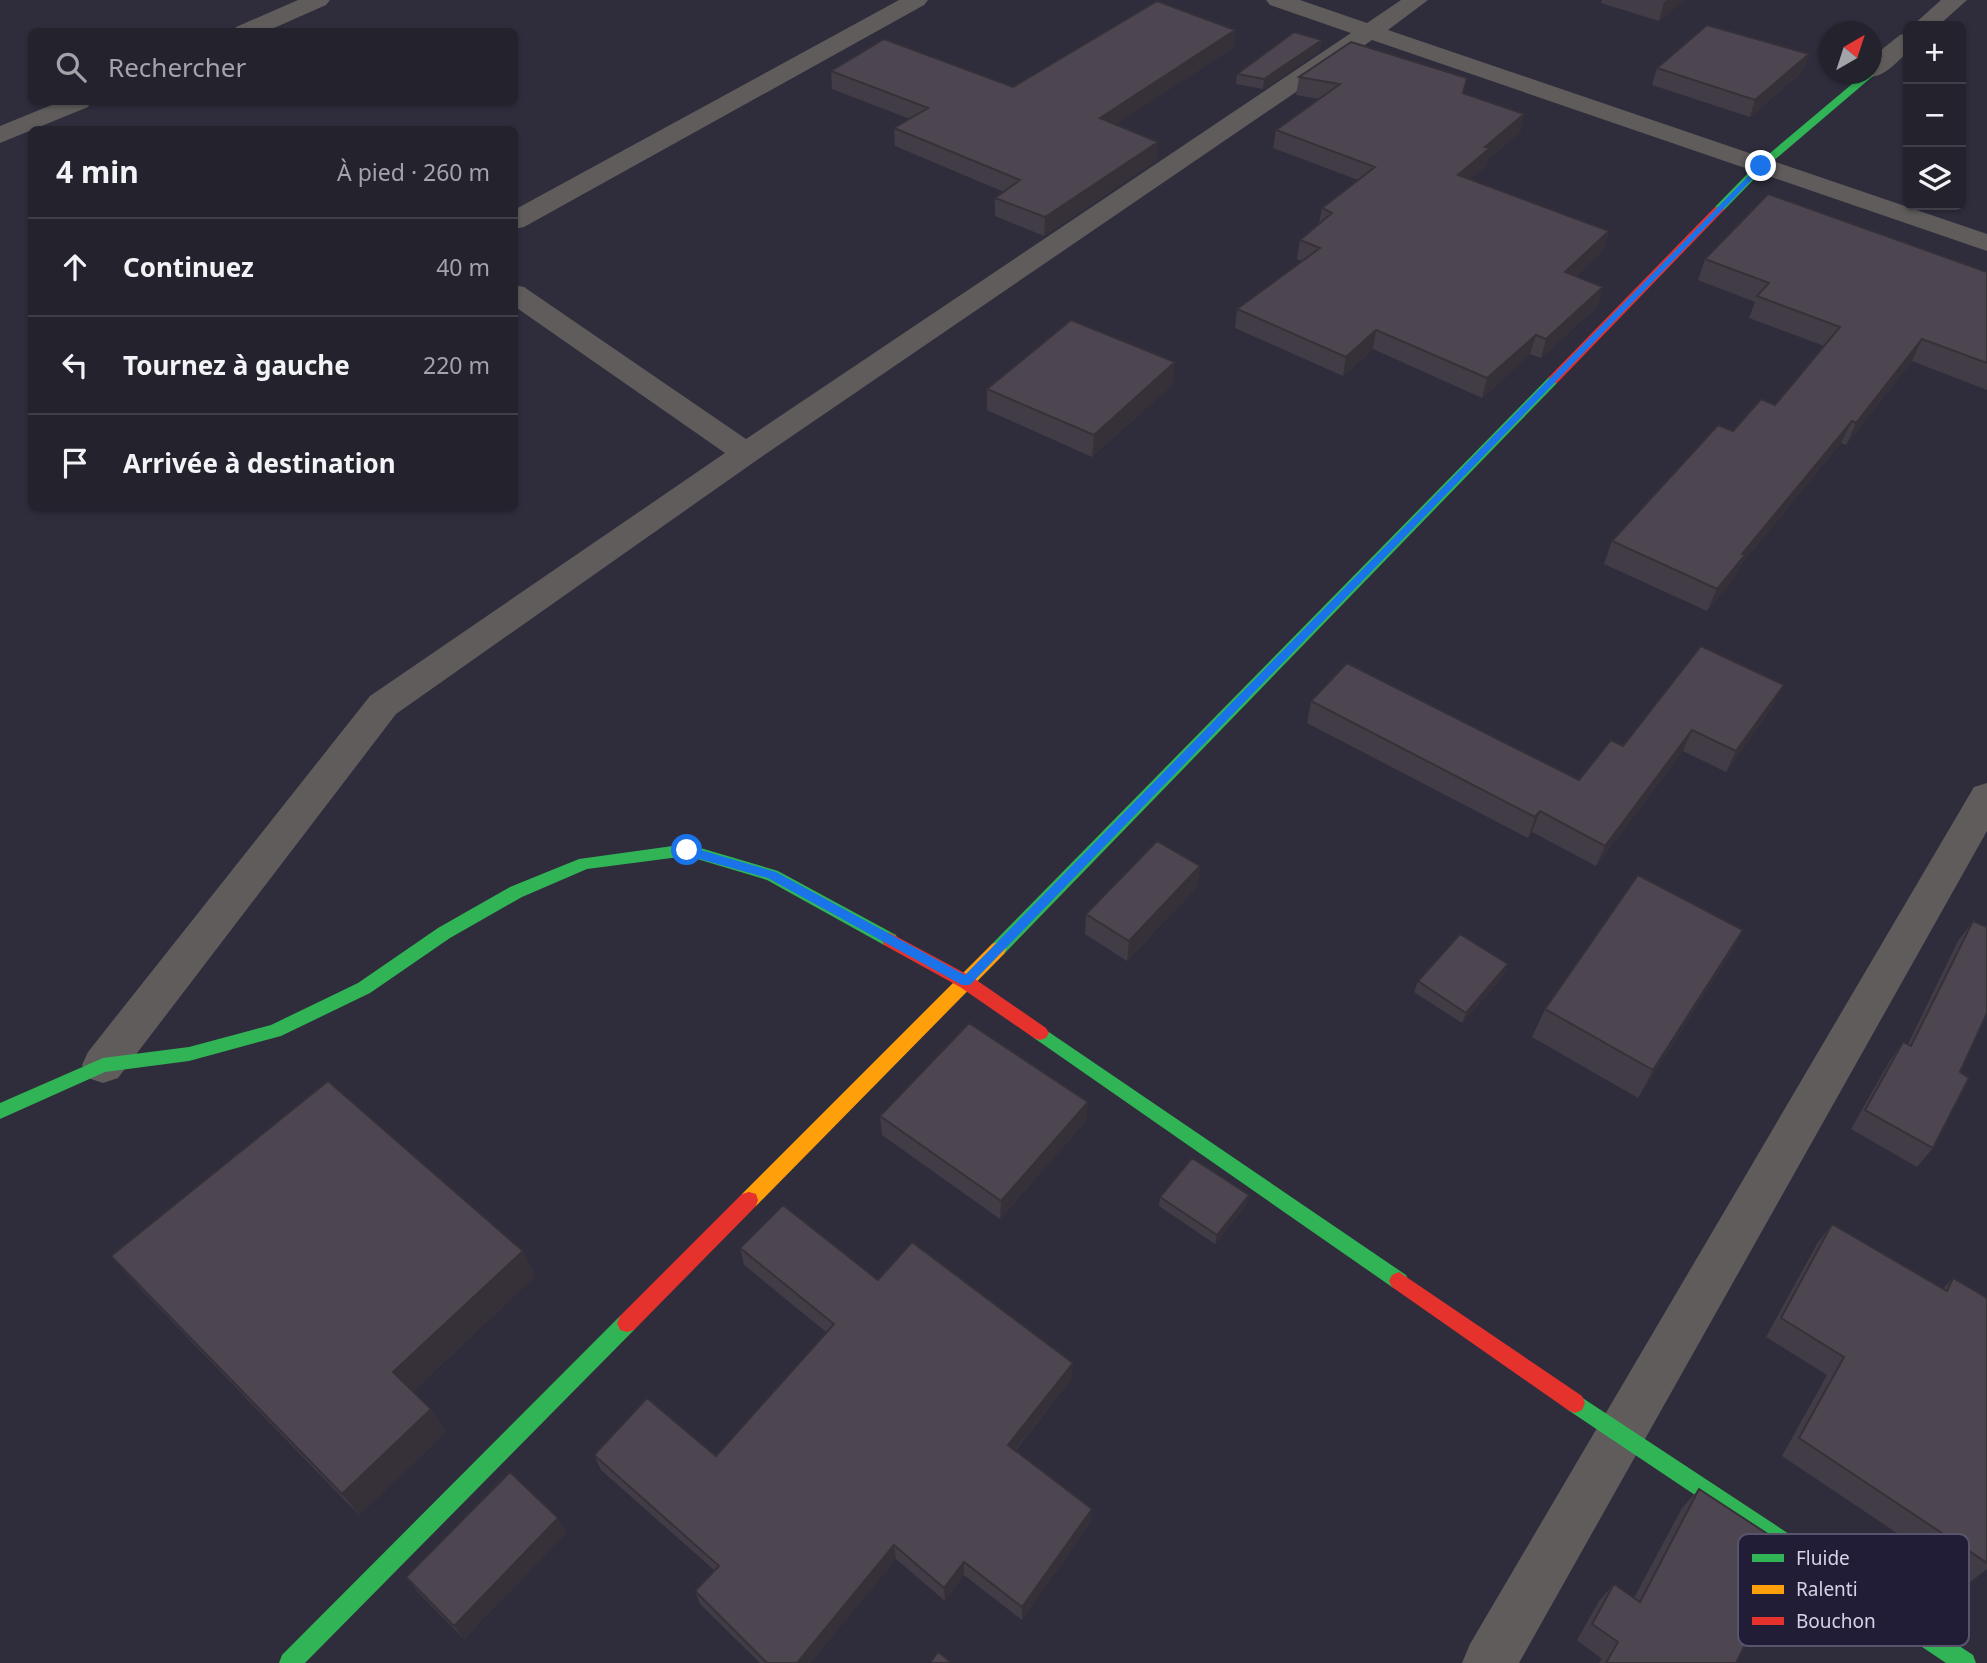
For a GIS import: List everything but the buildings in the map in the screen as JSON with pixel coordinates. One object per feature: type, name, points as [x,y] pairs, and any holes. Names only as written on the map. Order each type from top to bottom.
[{"type":"street","points":[[253,28],[318,0]]},
{"type":"street","points":[[518,219],[916,0]]},
{"type":"street","points":[[1278,0],[1987,243]]},
{"type":"street","points":[[103,1065],[383,705],[746,453],[1416,0]]},
{"type":"street","points":[[1930,21],[1955,0]]},
{"type":"street","points":[[1882,62],[1903,44]]},
{"type":"street","points":[[290,1663],[966,982],[1761,166],[1856,84]]},
{"type":"street","points":[[0,135],[72,105]]},
{"type":"street","points":[[518,296],[746,453]]},
{"type":"street","points":[[1489,1663],[1987,797]]},
{"type":"street","points":[[0,1111],[103,1065],[189,1054],[275,1031],[364,988],[444,933],[516,891],[584,863],[687,850],[772,875],[966,982],[1622,1435],[1771,1534]]},
{"type":"street","points":[[1939,1646],[1965,1663]]},
{"type":"traffic: fast","points":[[1719,209],[1761,166],[1857,84]]},
{"type":"traffic: fast","points":[[998,949],[1553,380]]},
{"type":"traffic: fast","points":[[0,1111],[103,1065],[189,1054],[275,1031],[364,988],[444,933],[516,892],[585,863],[687,850],[772,875],[890,940]]},
{"type":"traffic: fast","points":[[1040,1033],[1399,1281]]},
{"type":"traffic: fast","points":[[290,1663],[627,1323]]},
{"type":"traffic: fast","points":[[1575,1403],[1772,1534]]},
{"type":"traffic: fast","points":[[1940,1646],[1965,1663]]},
{"type":"traffic: slow","points":[[749,1200],[998,949]]},
{"type":"traffic: jam","points":[[1553,380],[1719,209]]},
{"type":"traffic: jam","points":[[890,940],[966,982],[1040,1033]]},
{"type":"traffic: jam","points":[[627,1323],[749,1200]]},
{"type":"traffic: jam","points":[[1399,1281],[1575,1403]]},
{"type":"route","points":[[687,850],[772,875],[966,982],[1761,166]]}]
